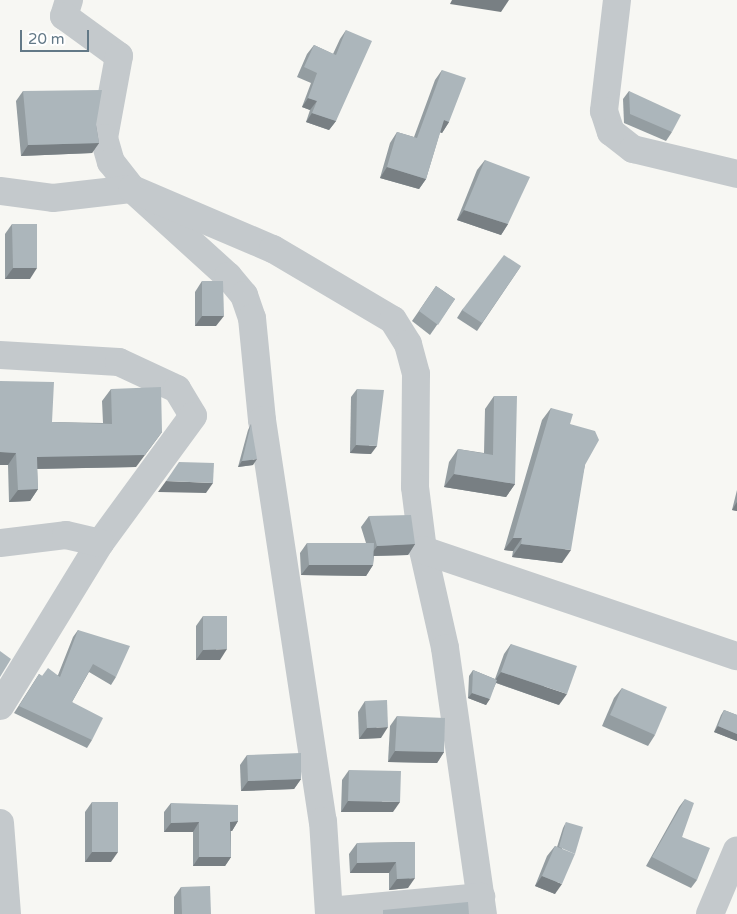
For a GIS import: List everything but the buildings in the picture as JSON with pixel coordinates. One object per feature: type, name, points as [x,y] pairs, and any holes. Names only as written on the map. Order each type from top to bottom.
[{"type":"street","points":[[0,191],[53,198],[132,189],[273,249],[393,320],[408,344],[416,374],[415,487],[422,550],[445,648],[482,906],[329,912],[323,821],[262,420],[252,318],[244,295],[228,276],[132,189],[111,162],[104,138],[119,56],[64,16],[69,0]]},
{"type":"street","points":[[617,0],[604,111],[611,132],[633,149],[737,174]]},
{"type":"street","points":[[0,355],[119,362],[177,389],[193,416],[100,543],[0,706]]},
{"type":"street","points":[[0,543],[66,535],[100,543]]},
{"type":"street","points":[[422,550],[737,656]]},
{"type":"street","points":[[0,823],[7,914]]},
{"type":"street","points":[[710,914],[737,850]]}]
